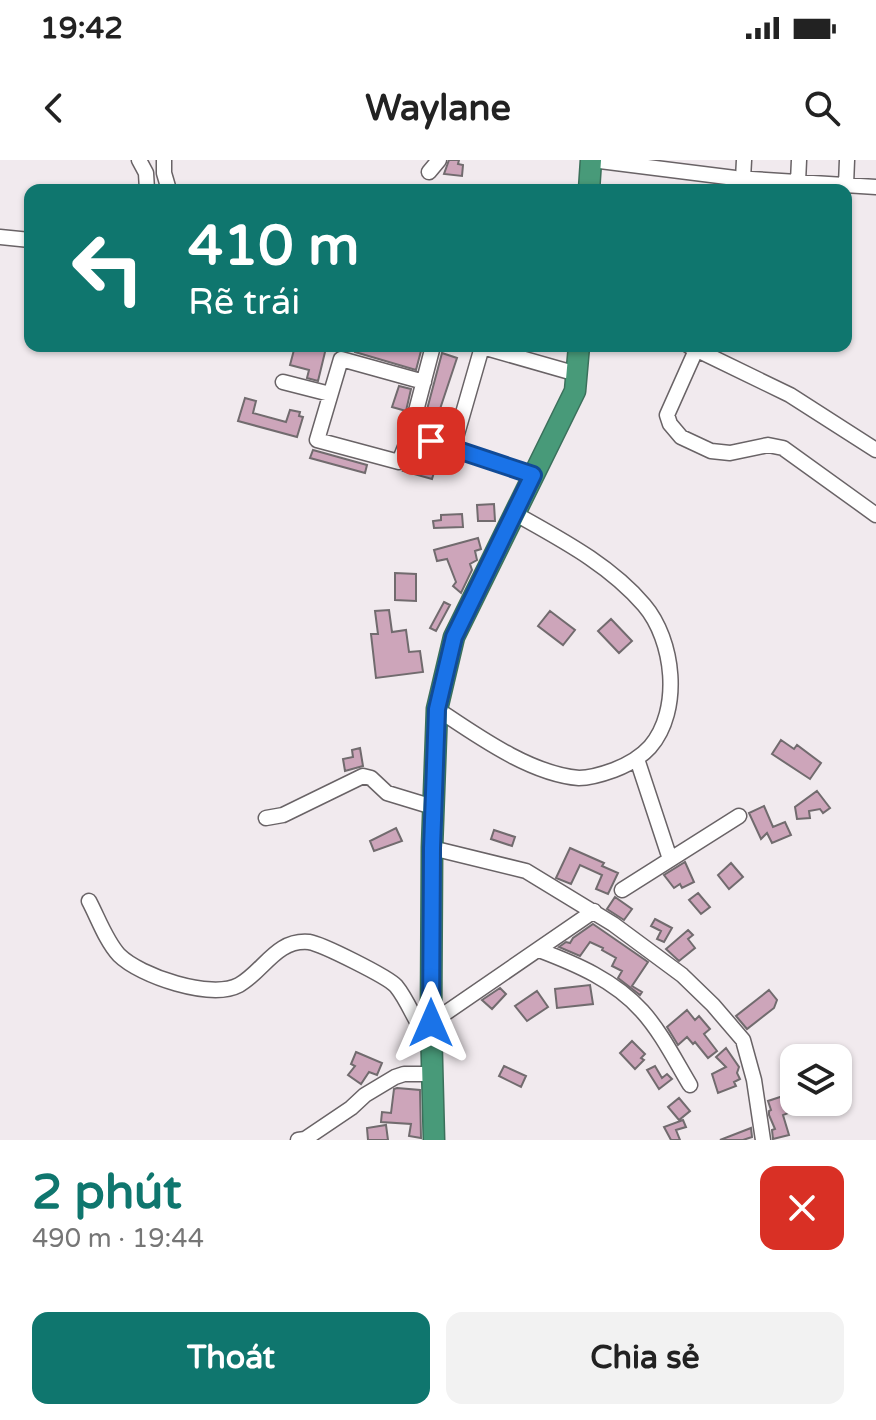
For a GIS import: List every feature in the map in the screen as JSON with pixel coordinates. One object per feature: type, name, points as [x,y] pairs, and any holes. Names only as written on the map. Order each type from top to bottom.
[{"type":"highway","points":[[589,184],[591,160]]},
{"type":"highway","points":[[434,1140],[432,848],[437,709],[454,637],[575,391],[579,352]]},
{"type":"street","points":[[139,160],[146,173],[147,184]]},
{"type":"street","points":[[164,160],[167,184]]},
{"type":"street","points":[[591,160],[743,179],[830,184]]},
{"type":"street","points":[[743,179],[744,160]]},
{"type":"street","points":[[798,182],[799,160]]},
{"type":"street","points":[[846,184],[847,160]]},
{"type":"street","points":[[852,185],[876,187]]},
{"type":"street","points":[[0,237],[24,239]]},
{"type":"street","points":[[424,382],[341,359],[317,440],[399,462],[410,434],[424,382],[432,352]]},
{"type":"street","points":[[453,448],[478,352]]},
{"type":"street","points":[[501,352],[577,374]]},
{"type":"street","points":[[691,352],[667,415],[681,437],[701,448],[721,453],[776,446],[799,458],[876,515]]},
{"type":"street","points":[[700,352],[790,395],[876,450]]},
{"type":"street","points":[[283,382],[330,394]]},
{"type":"street","points":[[410,434],[533,475]]},
{"type":"street","points":[[437,709],[520,759],[580,778],[602,775],[637,759],[651,746],[661,728],[668,704],[670,677],[663,635],[644,605],[592,558],[514,513]]},
{"type":"street","points":[[637,759],[670,859]]},
{"type":"street","points":[[266,818],[283,815],[363,776],[371,778],[387,793],[433,807]]},
{"type":"street","points":[[622,890],[739,816]]},
{"type":"street","points":[[432,848],[526,871],[594,911],[682,975],[743,1040],[754,1080],[760,1139]]},
{"type":"street","points":[[89,901],[121,957],[172,982],[212,991],[237,986],[289,943],[314,943],[395,984],[420,1030],[431,1033],[594,911]]},
{"type":"street","points":[[539,950],[576,964],[610,983],[642,1011],[690,1085]]},
{"type":"street","points":[[298,1140],[305,1139],[395,1077],[432,1074]]},
{"type":"building","points":[[449,160],[459,160],[458,164],[463,165],[462,176],[444,174]]},
{"type":"building","points":[[293,352],[325,352],[318,381],[307,378],[309,370],[290,365]]},
{"type":"building","points":[[355,352],[421,352],[416,370]]},
{"type":"building","points":[[442,353],[457,358],[436,421],[425,417]]},
{"type":"building","points":[[399,386],[411,389],[406,411],[392,407]]},
{"type":"building","points":[[245,398],[256,401],[253,413],[286,422],[290,410],[300,412],[299,416],[303,417],[297,437],[238,421]]},
{"type":"building","points":[[313,450],[367,465],[365,473],[310,458]]},
{"type":"building","points":[[411,460],[436,466],[432,479],[403,471]]},
{"type":"building","points":[[494,504],[495,521],[478,521],[477,505]]},
{"type":"building","points":[[462,514],[463,527],[434,528],[433,521],[441,520],[441,515]]},
{"type":"building","points":[[478,538],[481,549],[475,551],[477,560],[470,564],[472,570],[461,593],[453,586],[456,582],[447,559],[437,561],[434,550]]},
{"type":"building","points":[[395,573],[416,574],[416,601],[395,600]]},
{"type":"building","points":[[444,602],[450,605],[436,631],[430,628]]},
{"type":"building","points":[[389,610],[392,632],[406,630],[409,652],[420,651],[423,672],[376,678],[371,634],[378,634],[375,611]]},
{"type":"building","points":[[550,611],[575,630],[563,645],[538,626]]},
{"type":"building","points":[[611,619],[632,641],[619,653],[598,631]]},
{"type":"building","points":[[781,740],[794,749],[797,745],[821,763],[810,779],[772,754]]},
{"type":"building","points":[[360,748],[363,766],[345,771],[343,759],[353,757],[352,750]]},
{"type":"building","points":[[817,791],[830,808],[823,813],[820,809],[809,811],[810,818],[797,819],[795,807]]},
{"type":"building","points":[[764,806],[773,827],[785,822],[791,835],[772,843],[767,833],[761,839],[749,813]]},
{"type":"building","points":[[396,828],[402,841],[374,851],[370,841]]},
{"type":"building","points":[[494,830],[515,837],[512,846],[491,839]]},
{"type":"building","points":[[570,848],[604,863],[602,866],[618,873],[608,894],[596,889],[602,875],[580,865],[571,884],[556,878]]},
{"type":"building","points":[[685,862],[694,882],[674,888],[664,875]]},
{"type":"building","points":[[731,863],[743,877],[729,889],[718,875]]},
{"type":"building","points":[[698,893],[710,907],[701,914],[689,900]]},
{"type":"building","points":[[615,897],[632,909],[624,920],[607,909]]},
{"type":"building","points":[[655,919],[672,928],[664,942],[657,939],[661,931],[651,926]]},
{"type":"building","points":[[593,924],[648,962],[632,986],[642,992],[640,995],[618,978],[622,971],[612,966],[616,958],[603,948],[590,942],[580,956],[559,947],[570,943]]},
{"type":"building","points":[[688,930],[693,935],[688,939],[695,948],[679,961],[666,949]]},
{"type":"building","points":[[590,985],[593,1004],[557,1008],[555,989]]},
{"type":"building","points":[[500,988],[506,994],[492,1009],[482,1000]]},
{"type":"building","points":[[769,990],[777,1000],[774,1008],[747,1029],[736,1016]]},
{"type":"building","points":[[537,991],[548,1007],[527,1021],[515,1006]]},
{"type":"building","points":[[687,1010],[695,1020],[699,1016],[710,1029],[704,1034],[717,1051],[708,1058],[687,1037],[678,1045],[667,1027]]},
{"type":"building","points":[[632,1041],[645,1054],[641,1058],[644,1060],[635,1069],[620,1053]]},
{"type":"building","points":[[726,1048],[739,1067],[737,1073],[740,1079],[734,1082],[736,1086],[718,1093],[712,1074],[726,1067],[716,1057]]},
{"type":"building","points":[[356,1052],[382,1063],[377,1075],[369,1072],[361,1084],[348,1075],[355,1066],[351,1064]]},
{"type":"building","points":[[504,1066],[526,1076],[521,1087],[499,1076]]},
{"type":"building","points":[[655,1066],[662,1078],[667,1074],[672,1079],[659,1089],[647,1070]]},
{"type":"building","points":[[394,1089],[420,1090],[421,1138],[409,1136],[411,1124],[381,1122],[382,1112],[391,1113]]},
{"type":"building","points":[[780,1097],[780,1116],[783,1116],[789,1135],[773,1139],[772,1130],[775,1129],[769,1115],[768,1101]]},
{"type":"building","points":[[679,1098],[690,1111],[679,1120],[668,1107]]},
{"type":"building","points":[[683,1120],[686,1127],[676,1130],[680,1140],[671,1140],[664,1127]]},
{"type":"building","points":[[386,1125],[388,1140],[368,1140],[367,1128]]},
{"type":"building","points":[[751,1128],[752,1137],[720,1140]]},
{"type":"route","points":[[431,441],[533,475],[454,637],[437,709],[431,1023]]}]
